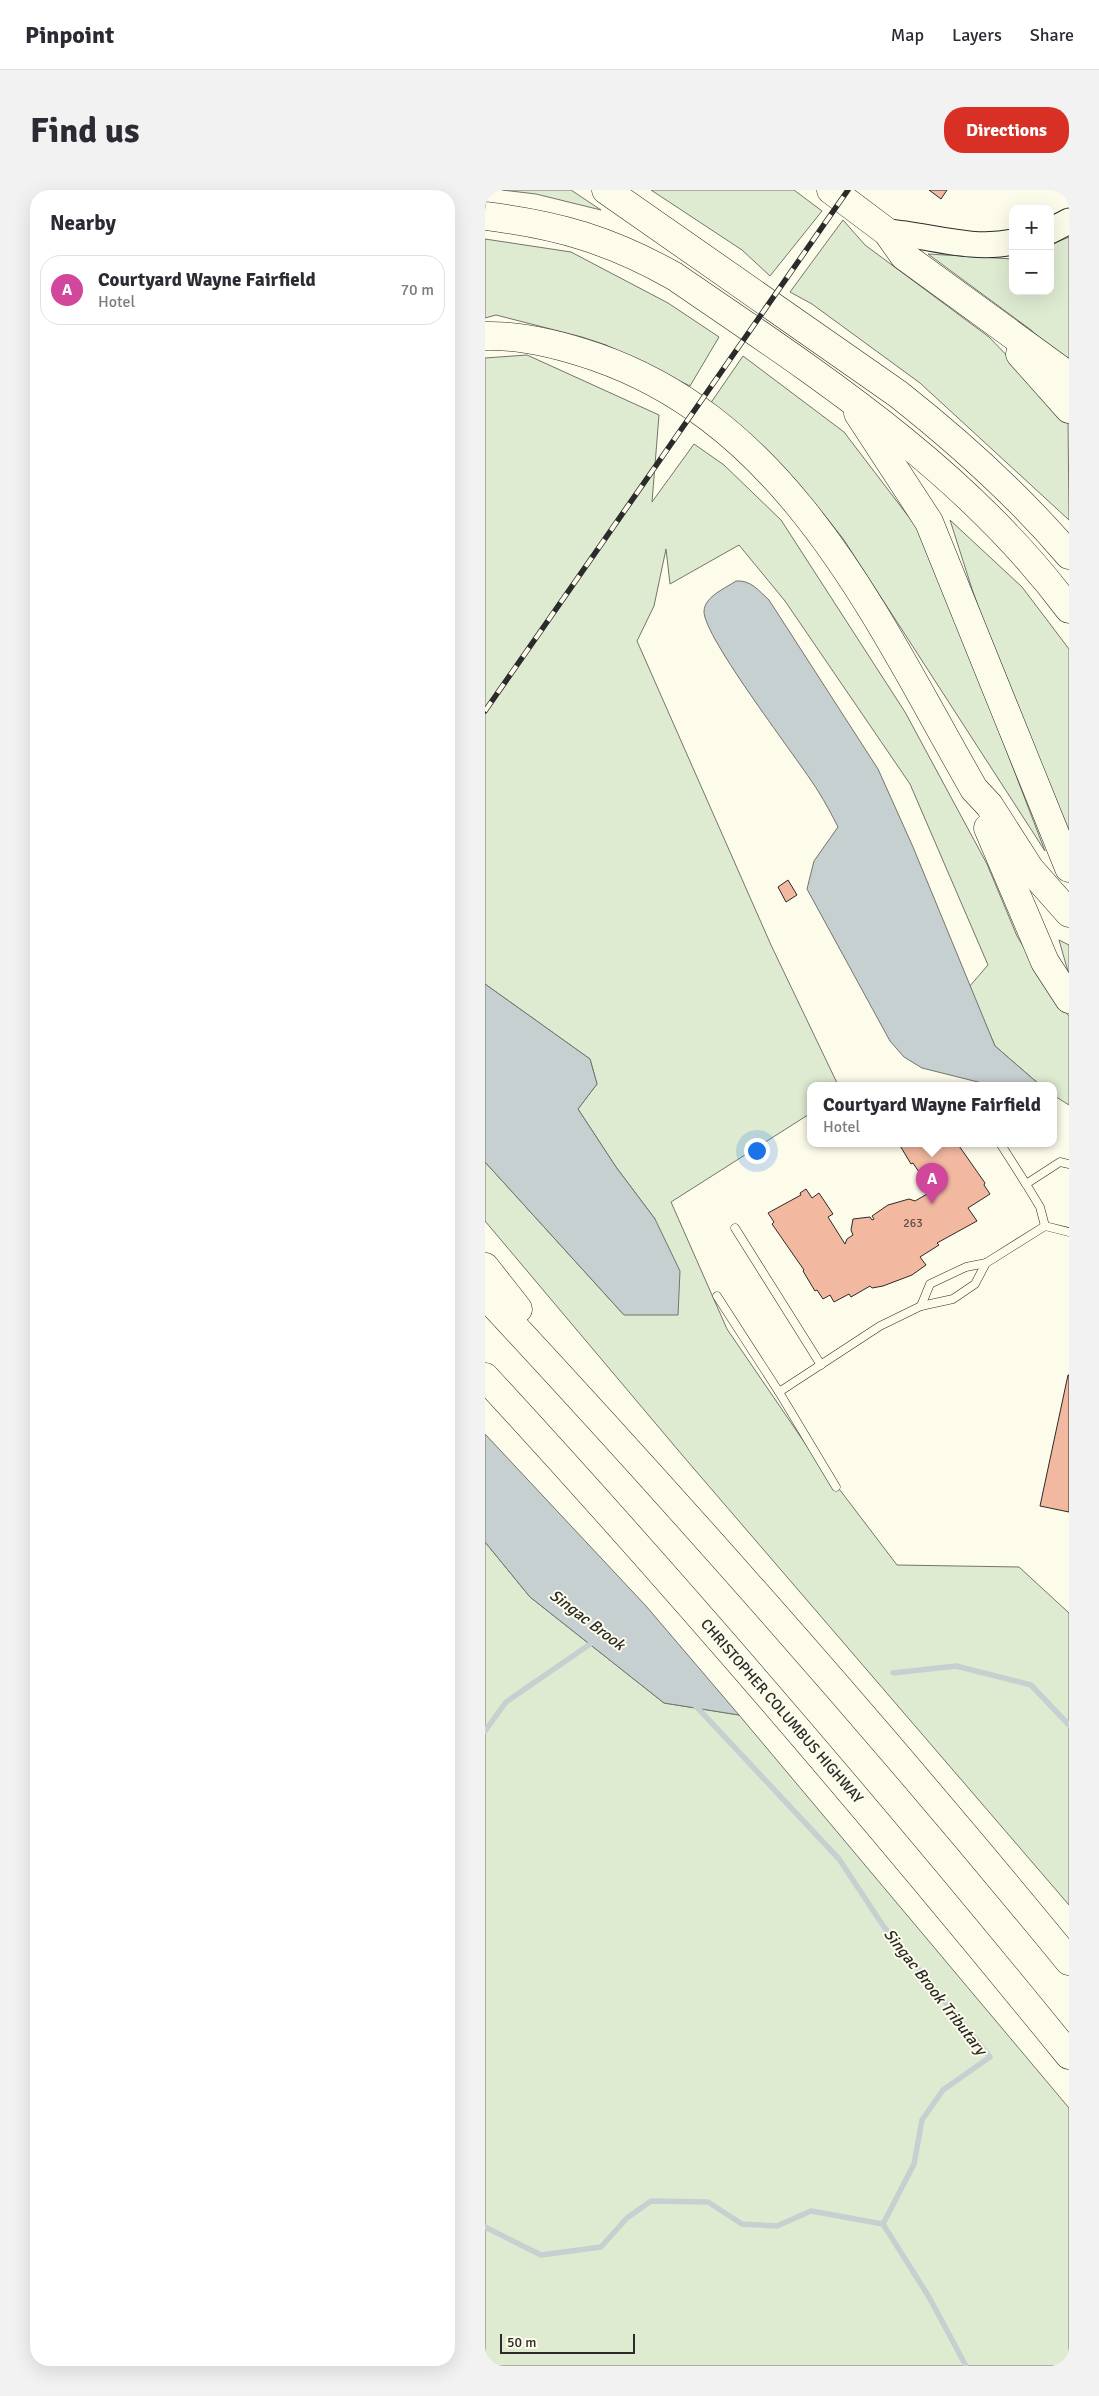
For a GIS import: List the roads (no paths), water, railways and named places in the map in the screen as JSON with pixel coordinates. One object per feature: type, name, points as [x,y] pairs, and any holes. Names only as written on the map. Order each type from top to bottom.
[{"type":"highway","points":[[606,190],[932,420],[1013,494],[1069,555]]},
{"type":"highway","points":[[831,190],[887,232],[904,256],[1069,376]]},
{"type":"highway","points":[[485,216],[581,234],[645,260],[674,276],[845,394],[914,448],[960,488],[1032,563],[1069,609]]},
{"type":"highway","points":[[981,313],[1069,409]]},
{"type":"highway","points":[[485,336],[514,337],[548,343],[615,364],[655,382],[704,413],[754,455],[811,518],[859,587],[974,789],[989,805],[1030,869],[1069,913]]},
{"type":"highway","points":[[845,394],[929,522],[1069,868]]},
{"type":"highway","points":[[974,789],[979,809],[1034,938],[1045,962],[1069,999]]},
{"type":"highway","points":[[485,1267],[644,1469]]},
{"type":"highway","points":[[485,1295],[644,1469],[983,1858],[1069,1961]]},
{"type":"highway","name":"CHRISTOPHER COLUMBUS HIGHWAY","points":[[485,1377],[746,1669],[862,1803],[1069,2055]]},
{"type":"main road","points":[[1054,229],[1069,221]]},
{"type":"main road","points":[[887,232],[919,234],[972,245],[1009,242]]},
{"type":"lane","points":[[1003,1147],[1040,1208],[1045,1226]]},
{"type":"lane","points":[[1026,1184],[1060,1162],[1069,1164]]},
{"type":"lane","points":[[921,1306],[930,1284],[966,1267],[986,1263],[1045,1226],[1069,1232]]},
{"type":"lane","points":[[735,1228],[821,1365]]},
{"type":"lane","points":[[779,1392],[880,1326],[921,1306],[953,1299],[975,1284],[986,1263]]},
{"type":"lane","points":[[717,1296],[779,1392],[836,1487]]},
{"type":"water","points":[[736,581],[741,581],[758,589],[769,600],[878,769],[913,847],[995,1046],[1037,1082],[978,1082],[922,1068],[904,1057],[890,1041],[807,889],[814,861],[838,827],[808,775],[753,699],[719,646],[708,625],[704,611],[705,606],[717,593]]},
{"type":"water","points":[[485,984],[590,1059],[597,1084],[578,1109],[616,1167],[655,1219],[680,1271],[678,1315],[624,1315],[485,1162]]},
{"type":"water","points":[[485,1434],[646,1606],[739,1715],[664,1703],[530,1597],[485,1542]]},
{"type":"waterway","points":[[485,1731],[506,1702],[596,1640]]},
{"type":"waterway","name":"Singac Brook","points":[[893,1673],[956,1666],[1031,1685],[1069,1725]]},
{"type":"waterway","name":"Singac Brook Tributary","points":[[485,2227],[541,2255],[601,2247],[627,2218],[651,2201],[708,2202],[742,2224],[777,2226],[811,2211],[883,2224],[914,2164],[922,2120],[943,2090],[990,2057],[884,1927],[839,1859],[693,1703]]},
{"type":"waterway","points":[[883,2224],[929,2297],[966,2366]]},
{"type":"railway","points":[[485,711],[848,190]]},
{"type":"place","name":"Courtyard Wayne Fairfield","points":[[932,1204]]}]
